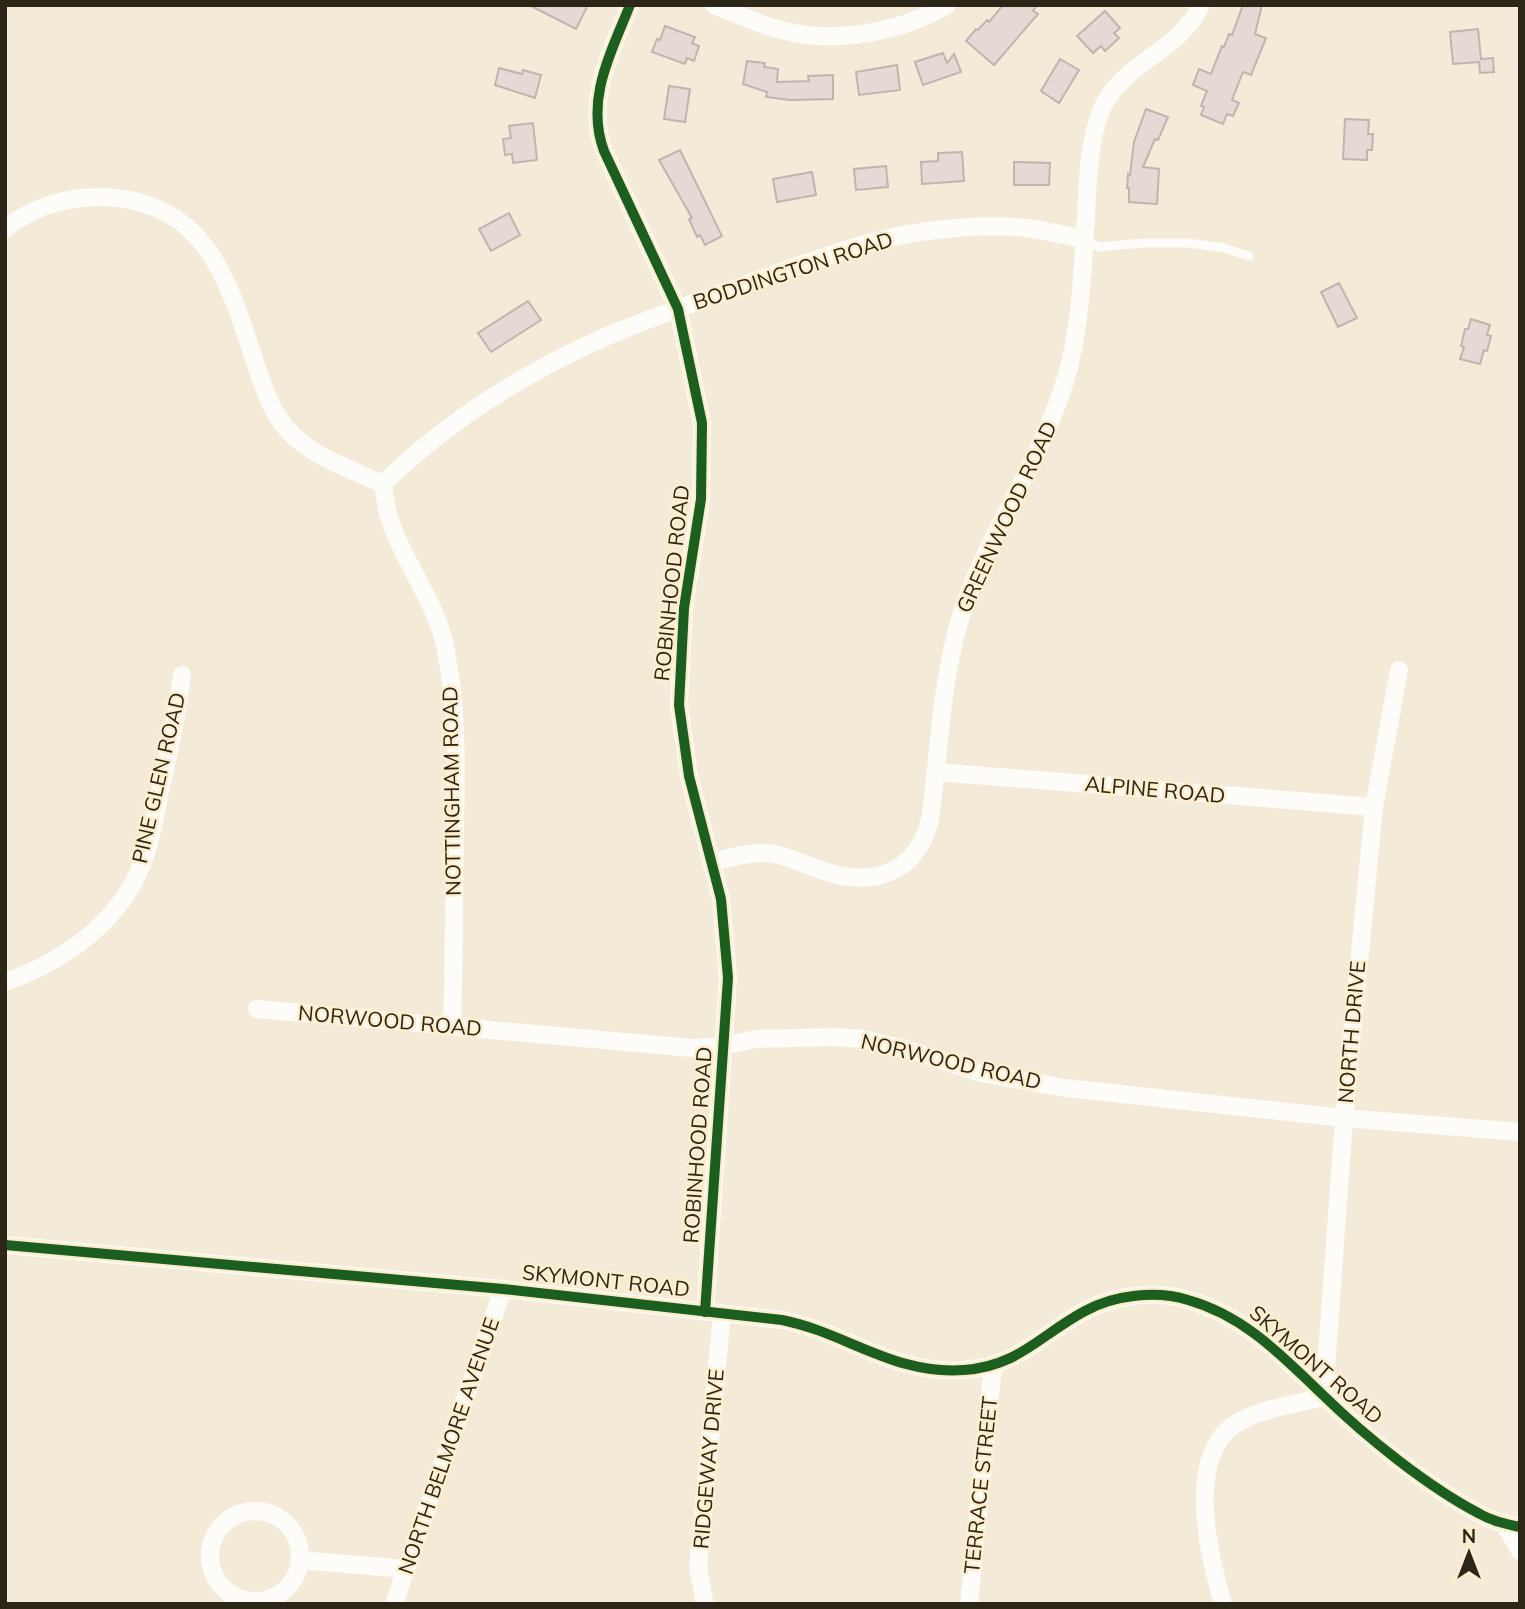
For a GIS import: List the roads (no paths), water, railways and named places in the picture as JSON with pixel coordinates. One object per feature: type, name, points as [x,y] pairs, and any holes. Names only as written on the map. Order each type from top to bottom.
[{"type":"street","name":"ROBINHOOD ROAD","points":[[630,5],[600,80],[596,103],[597,124],[604,151],[678,309],[701,415],[703,457],[699,524],[683,618],[679,705],[689,776],[723,908],[728,960],[714,1313]]},
{"type":"street","points":[[713,5],[787,32],[821,36],[855,34],[893,27],[929,15],[947,5]]},
{"type":"street","name":"GREENWOOD ROAD","points":[[712,862],[752,853],[766,853],[793,859],[834,875],[870,878],[889,873],[908,861],[924,839],[930,820],[937,772],[950,656],[961,617],[982,563],[1047,433],[1064,383],[1077,327],[1088,170],[1102,110],[1123,78],[1177,38],[1201,5]]},
{"type":"street","points":[[5,229],[43,207],[92,197],[149,205],[181,223],[205,246],[226,278],[262,383],[284,425],[303,445],[383,484]]},
{"type":"street","name":"BODDINGTON ROAD","points":[[383,484],[405,462],[435,439],[523,379],[596,341],[850,248],[897,236],[937,230],[994,227],[1026,228],[1084,239]]},
{"type":"street","name":"NOTTINGHAM ROAD","points":[[383,484],[390,521],[422,584],[444,641],[450,678],[455,730],[452,1027]]},
{"type":"street","name":"NORTH DRIVE","points":[[1324,1397],[1344,1118],[1374,807],[1399,670]]},
{"type":"street","name":"PINE GLEN ROAD","points":[[5,982],[36,970],[82,943],[105,920],[129,888],[147,852],[177,716],[183,675]]},
{"type":"street","name":"ALPINE ROAD","points":[[937,772],[1374,807]]},
{"type":"street","name":"NORWOOD ROAD","points":[[257,1009],[692,1048],[756,1040],[863,1039],[906,1049],[981,1073],[1066,1088],[1344,1118],[1520,1132]]},
{"type":"street","name":"SKYMONT ROAD","points":[[5,1245],[503,1289],[799,1323],[883,1358],[916,1368],[953,1370],[993,1366],[1021,1354],[1090,1308],[1124,1298],[1161,1295],[1183,1298],[1206,1305],[1246,1325],[1291,1362],[1324,1397],[1366,1434],[1480,1515],[1512,1526]]},
{"type":"street","name":"NORTH BELMORE AVENUE","points":[[394,1604],[503,1289]]},
{"type":"street","name":"RIDGEWAY DRIVE","points":[[705,1604],[698,1567],[714,1313]]},
{"type":"street","name":"TERRACE STREET","points":[[969,1604],[993,1366]]},
{"type":"street","points":[[1223,1604],[1212,1560],[1205,1510],[1206,1480],[1214,1449],[1225,1433],[1244,1420],[1324,1397]]},
{"type":"street","points":[[261,1511],[280,1519],[290,1528],[297,1540],[300,1560],[294,1578],[281,1592],[264,1600],[245,1600],[219,1584],[211,1567],[210,1548],[215,1535],[228,1520],[247,1512],[261,1511]]},
{"type":"street","points":[[1512,1526],[1520,1551]]},
{"type":"street","points":[[300,1560],[406,1569]]},
{"type":"lane","points":[[1084,239],[1099,247],[1188,243],[1223,248],[1249,256]]}]
